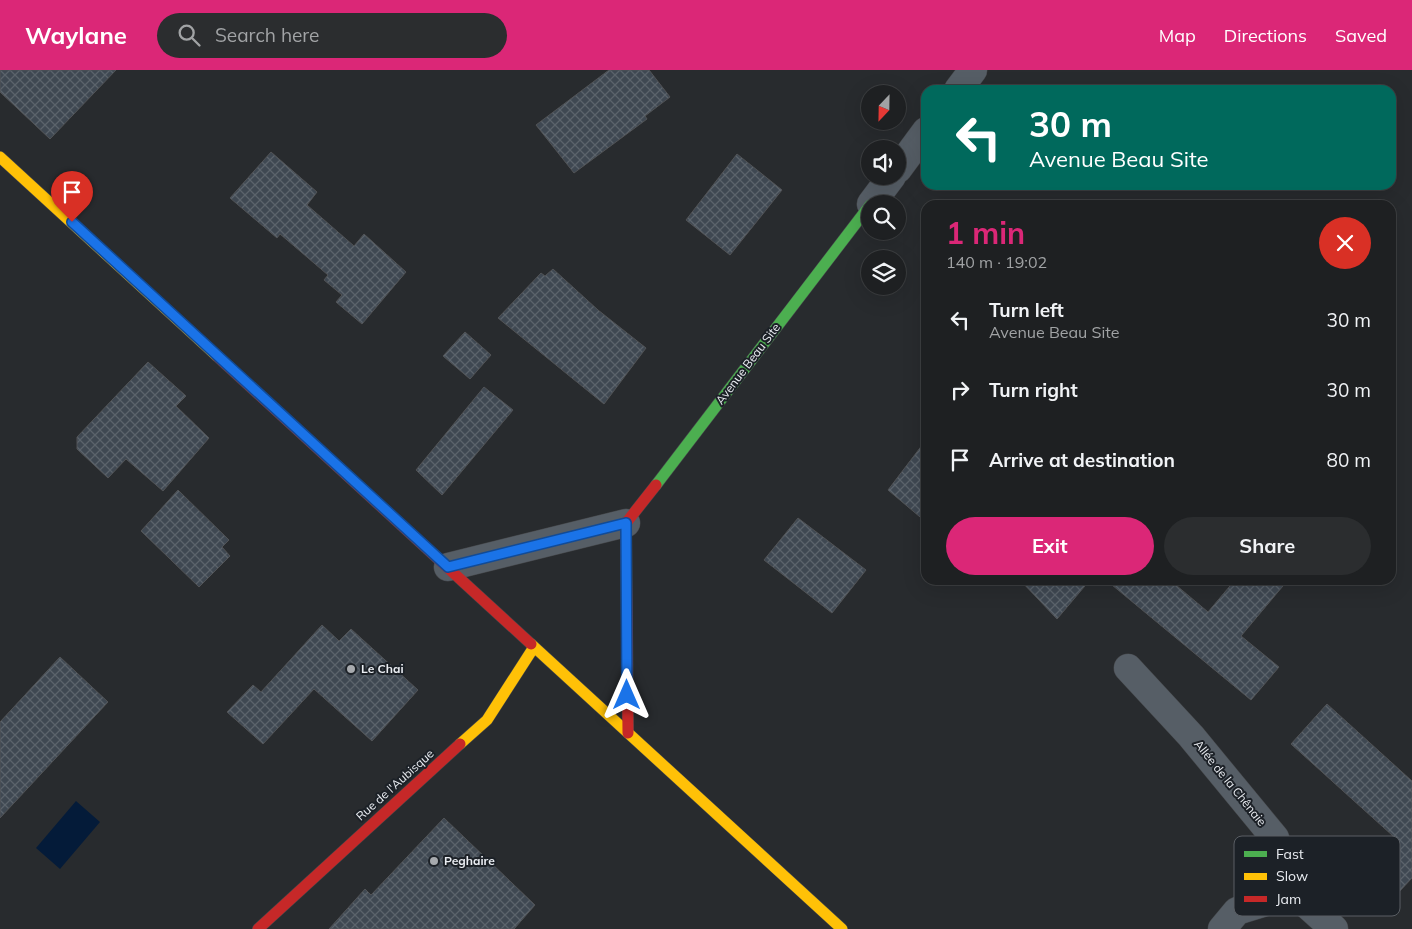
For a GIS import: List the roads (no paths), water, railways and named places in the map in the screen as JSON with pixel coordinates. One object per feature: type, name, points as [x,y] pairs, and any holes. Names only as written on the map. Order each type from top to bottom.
[{"type":"main road","points":[[0,157],[842,929]]},
{"type":"main road","name":"Avenue Beau Site","points":[[626,523],[861,216]]},
{"type":"main road","points":[[626,523],[628,733]]},
{"type":"main road","name":"Rue de l'Aubisque","points":[[258,929],[487,720],[534,647]]},
{"type":"street","points":[[962,85],[973,70]]},
{"type":"street","points":[[906,158],[921,138]]},
{"type":"street","name":"Avenue Beau Site","points":[[877,195],[885,185]]},
{"type":"street","points":[[448,567],[626,523]]},
{"type":"street","name":"Allée de la Chênaie","points":[[1128,668],[1191,736],[1273,836]]},
{"type":"street","points":[[1222,929],[1234,915]]},
{"type":"street","name":"Allée de la Chênaie","points":[[1320,916],[1334,929]]},
{"type":"water","points":[[76,801],[100,822],[60,869],[36,848]]},
{"type":"place","name":"Le Chai","points":[[351,669]]},
{"type":"place","name":"Peghaire","points":[[434,861]]}]
